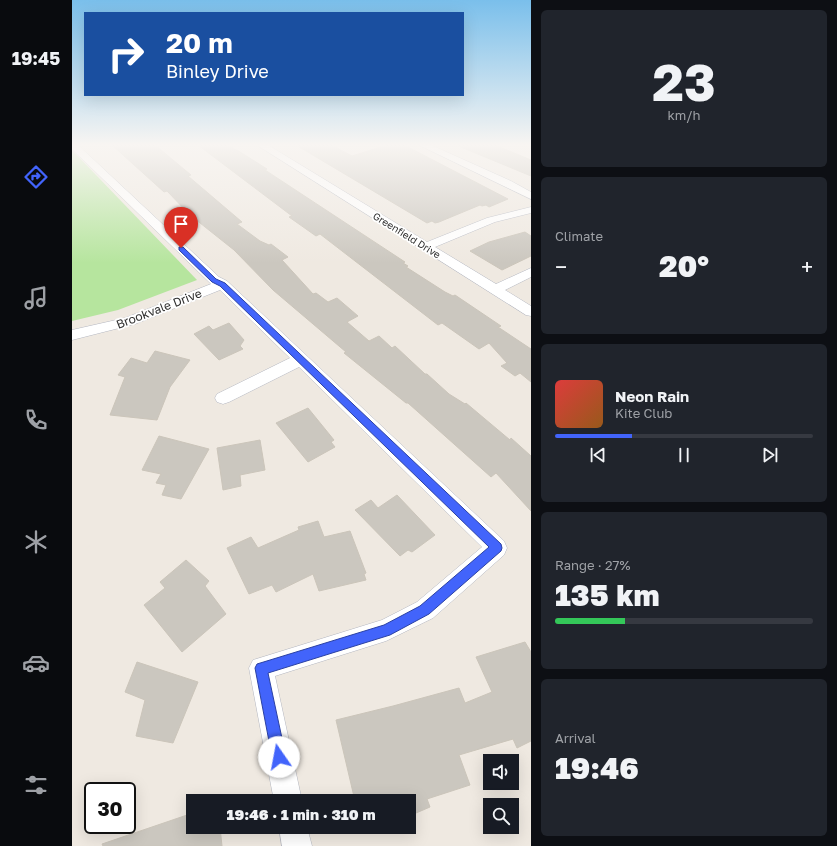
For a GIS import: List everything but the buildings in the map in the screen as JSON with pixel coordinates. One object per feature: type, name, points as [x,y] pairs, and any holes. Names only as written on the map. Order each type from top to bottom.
[{"type":"street","points":[[114,184],[214,280],[222,284],[497,548],[425,610],[386,630],[261,668],[287,794]]},
{"type":"street","name":"Greenfield Drive","points":[[325,184],[531,312]]},
{"type":"street","points":[[509,184],[531,196]]},
{"type":"street","points":[[425,247],[491,220],[531,210]]},
{"type":"street","points":[[495,290],[531,272]]},
{"type":"street","name":"Brookvale Drive","points":[[72,335],[114,327],[137,320],[222,284]]},
{"type":"street","points":[[224,398],[300,360]]},
{"type":"street","points":[[294,834],[297,846]]},
{"type":"green space","points":[[72,184],[105,184],[197,280],[118,310],[72,321]]},
{"type":"route","points":[[181,248],[214,280],[222,284],[497,548],[425,610],[386,630],[261,668],[279,757]]}]
